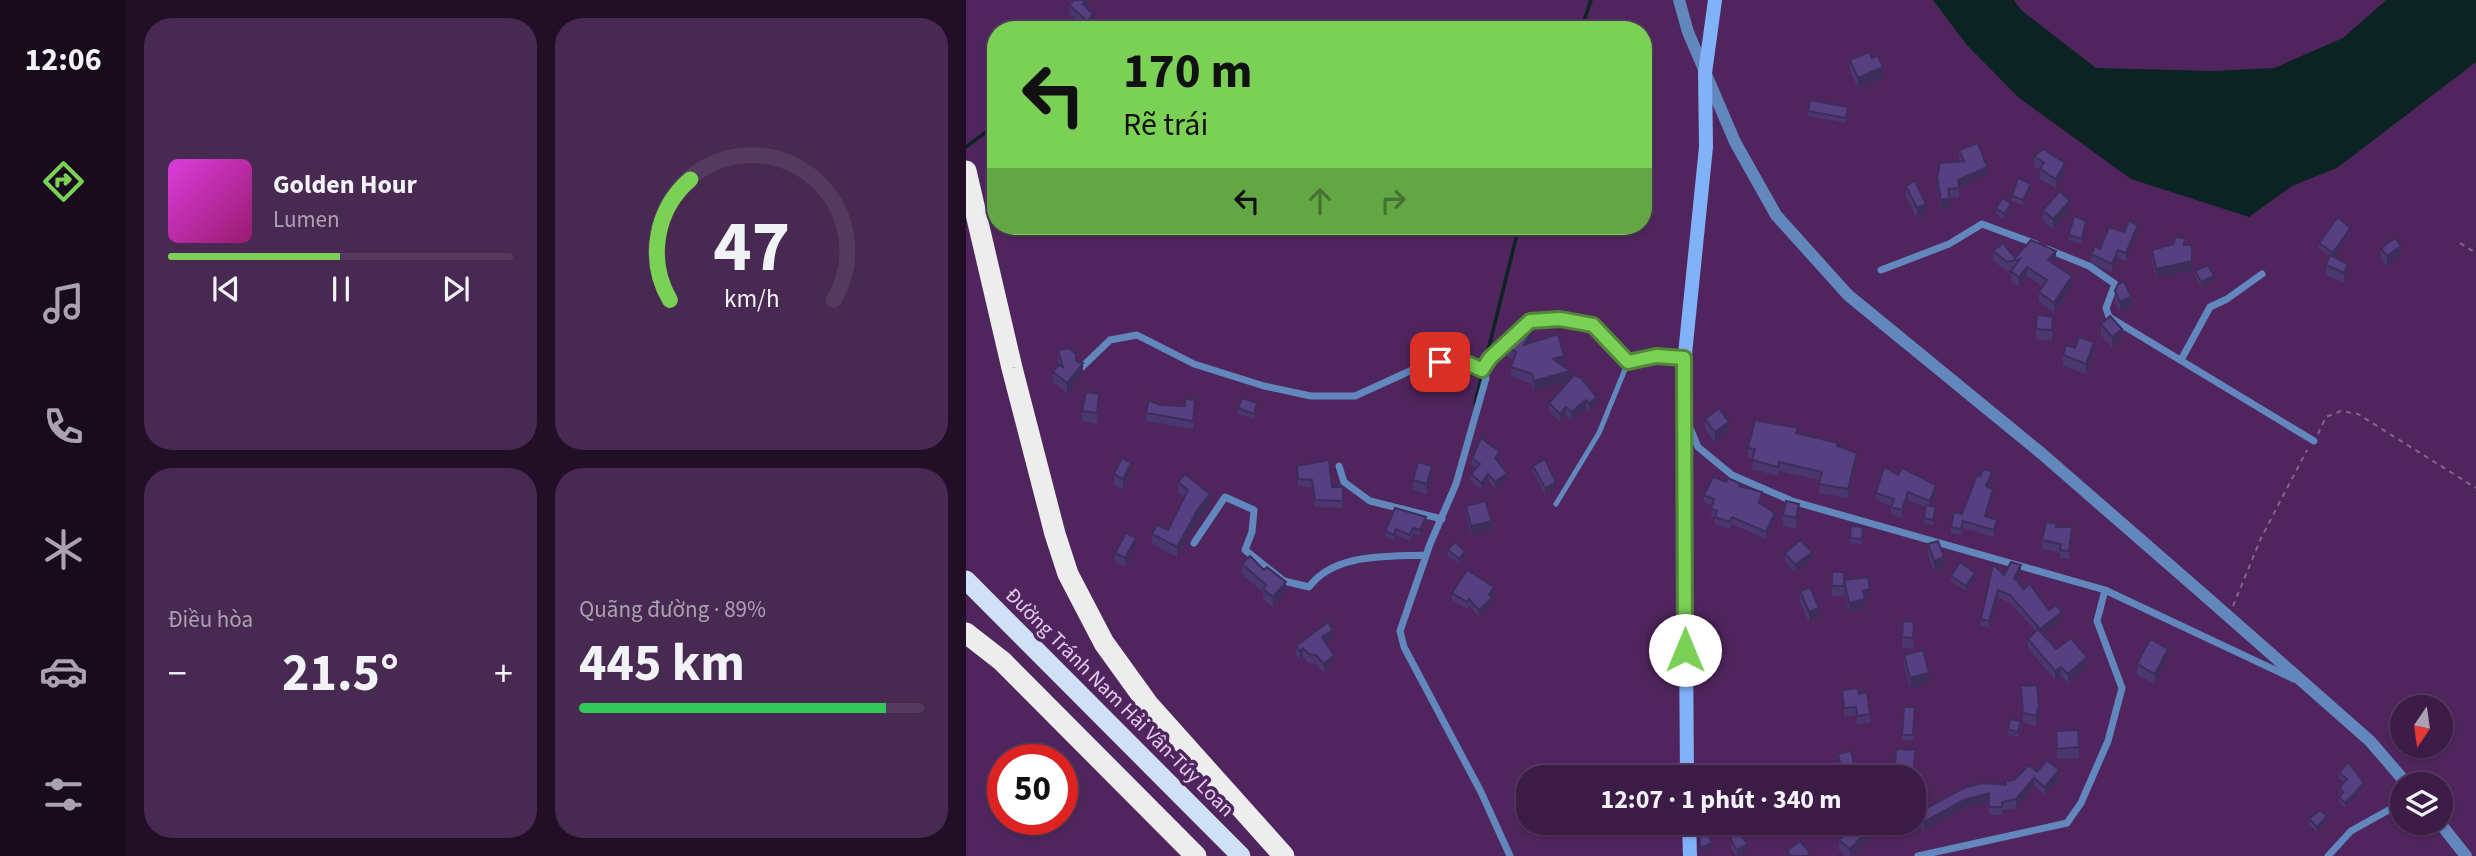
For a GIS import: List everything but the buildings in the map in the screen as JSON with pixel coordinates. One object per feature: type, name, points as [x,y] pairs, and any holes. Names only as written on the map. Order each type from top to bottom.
[{"type":"highway","points":[[968,181],[1055,534],[1068,573],[1104,643],[1148,704],[1284,856]]},
{"type":"highway","name":"Đường Tránh Nam Hải Vân-Túy Loan","points":[[966,580],[1241,856]]},
{"type":"highway","points":[[966,633],[1002,661],[1196,856]]},
{"type":"main road","points":[[1687,765],[1684,358],[1706,147],[1705,73],[1714,0]]},
{"type":"main road","points":[[1684,358],[1685,416]]},
{"type":"main road","points":[[1689,835],[1690,856]]},
{"type":"street","points":[[1679,0],[1688,32],[1735,142],[1776,215],[1848,295],[2041,453],[2370,741],[2397,772]]},
{"type":"street","points":[[1881,270],[1949,244],[1977,225],[1991,225],[2102,274],[2115,284],[2106,314],[2314,441]]},
{"type":"street","points":[[2181,360],[2210,307],[2227,299],[2262,274]]},
{"type":"street","points":[[1081,368],[1110,340],[1137,335],[1194,364],[1264,386],[1311,396],[1356,396],[1421,366],[1459,359],[1482,370],[1486,378],[1469,442],[1402,623],[1401,640],[1481,792],[1510,856]]},
{"type":"street","points":[[1685,416],[1698,447],[1732,475],[1792,501],[2105,590],[2308,686]]},
{"type":"street","points":[[1339,466],[1344,482],[1370,501],[1442,519]]},
{"type":"street","points":[[1194,543],[1225,497],[1254,510],[1252,531],[1245,550],[1284,581],[1309,587],[1320,572],[1341,563],[1426,555]]},
{"type":"street","points":[[1918,856],[2067,822],[2081,803],[2108,741],[2122,688],[2097,621],[2105,590]]},
{"type":"street","points":[[2329,856],[2351,831],[2390,809]]},
{"type":"street","points":[[2449,835],[2466,856]]},
{"type":"lane","points":[[1482,370],[1490,358],[1530,321],[1560,319],[1593,325],[1628,362]]},
{"type":"lane","points":[[1628,362],[1656,356],[1684,358]]},
{"type":"lane","points":[[1556,504],[1599,433],[1628,362]]},
{"type":"path","points":[[2460,243],[2476,253]]},
{"type":"path","points":[[2228,616],[2261,538],[2301,457],[2314,441],[2326,417],[2341,411],[2358,414],[2476,488]]},
{"type":"shaded area","points":[[1933,0],[2014,0],[2021,10],[2096,68],[2214,71],[2274,68],[2343,38],[2386,0],[2476,0],[2476,62],[2337,168],[2292,186],[2249,217],[2131,179],[2018,97],[1966,44]]},
{"type":"waterway","points":[[1584,21],[1591,0]]},
{"type":"waterway","points":[[966,147],[987,131]]},
{"type":"waterway","points":[[1475,403],[1517,235]]},
{"type":"route","points":[[1440,362],[1459,359],[1482,370],[1490,358],[1530,321],[1560,319],[1593,325],[1628,362],[1656,356],[1684,358],[1685,650]]}]
